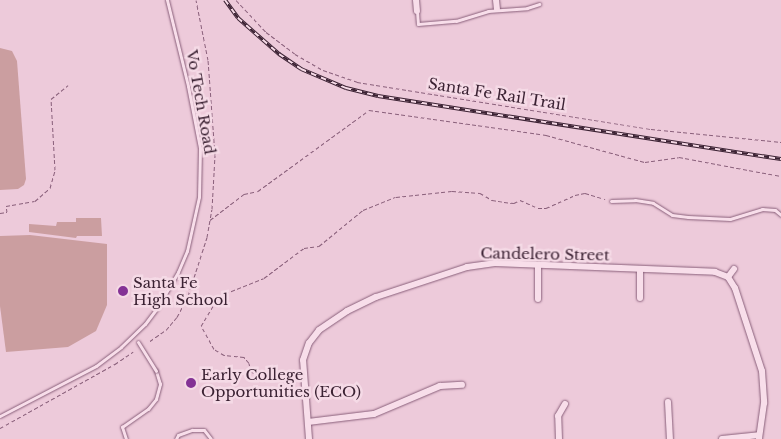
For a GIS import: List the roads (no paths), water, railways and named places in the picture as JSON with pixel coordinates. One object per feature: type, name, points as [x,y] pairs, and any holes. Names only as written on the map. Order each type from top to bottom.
[{"type":"street","points":[[416,0],[417,11]]},
{"type":"street","points":[[496,0],[497,9]]},
{"type":"street","name":"Candelero Street","points":[[309,439],[303,360],[313,336],[326,324],[356,306],[466,267],[486,263],[715,272],[728,277]]},
{"type":"street","points":[[538,265],[538,299]]},
{"type":"street","points":[[640,269],[640,298]]},
{"type":"street","points":[[722,439],[759,437],[764,403],[762,371],[735,288],[728,277],[734,269]]},
{"type":"street","points":[[308,422],[374,414],[440,386],[462,385]]},
{"type":"street","points":[[668,402],[670,439]]},
{"type":"street","points":[[559,439],[558,416],[565,404]]},
{"type":"lane","name":"Vo Tech Road","points":[[0,416],[96,366],[135,334],[157,308],[178,272],[190,240],[199,197],[201,166],[197,128],[167,0]]},
{"type":"lane","points":[[417,11],[418,24],[456,21],[497,9],[527,8],[539,4]]},
{"type":"lane","points":[[611,201],[634,200],[653,204],[672,214],[688,217],[730,219],[762,209],[775,210],[781,215]]},
{"type":"lane","points":[[126,439],[122,427],[148,409],[156,399],[160,384],[156,371],[135,334]]},
{"type":"lane","points":[[176,439],[178,435],[192,430],[204,430],[211,439]]},
{"type":"railway","points":[[225,0],[238,18],[279,54],[301,69],[346,88],[378,96],[781,159]]},
{"type":"place","name":"Santa Fe High School","points":[[123,291]]},
{"type":"place","name":"Early College Opportunities (ECO)","points":[[191,383]]}]
